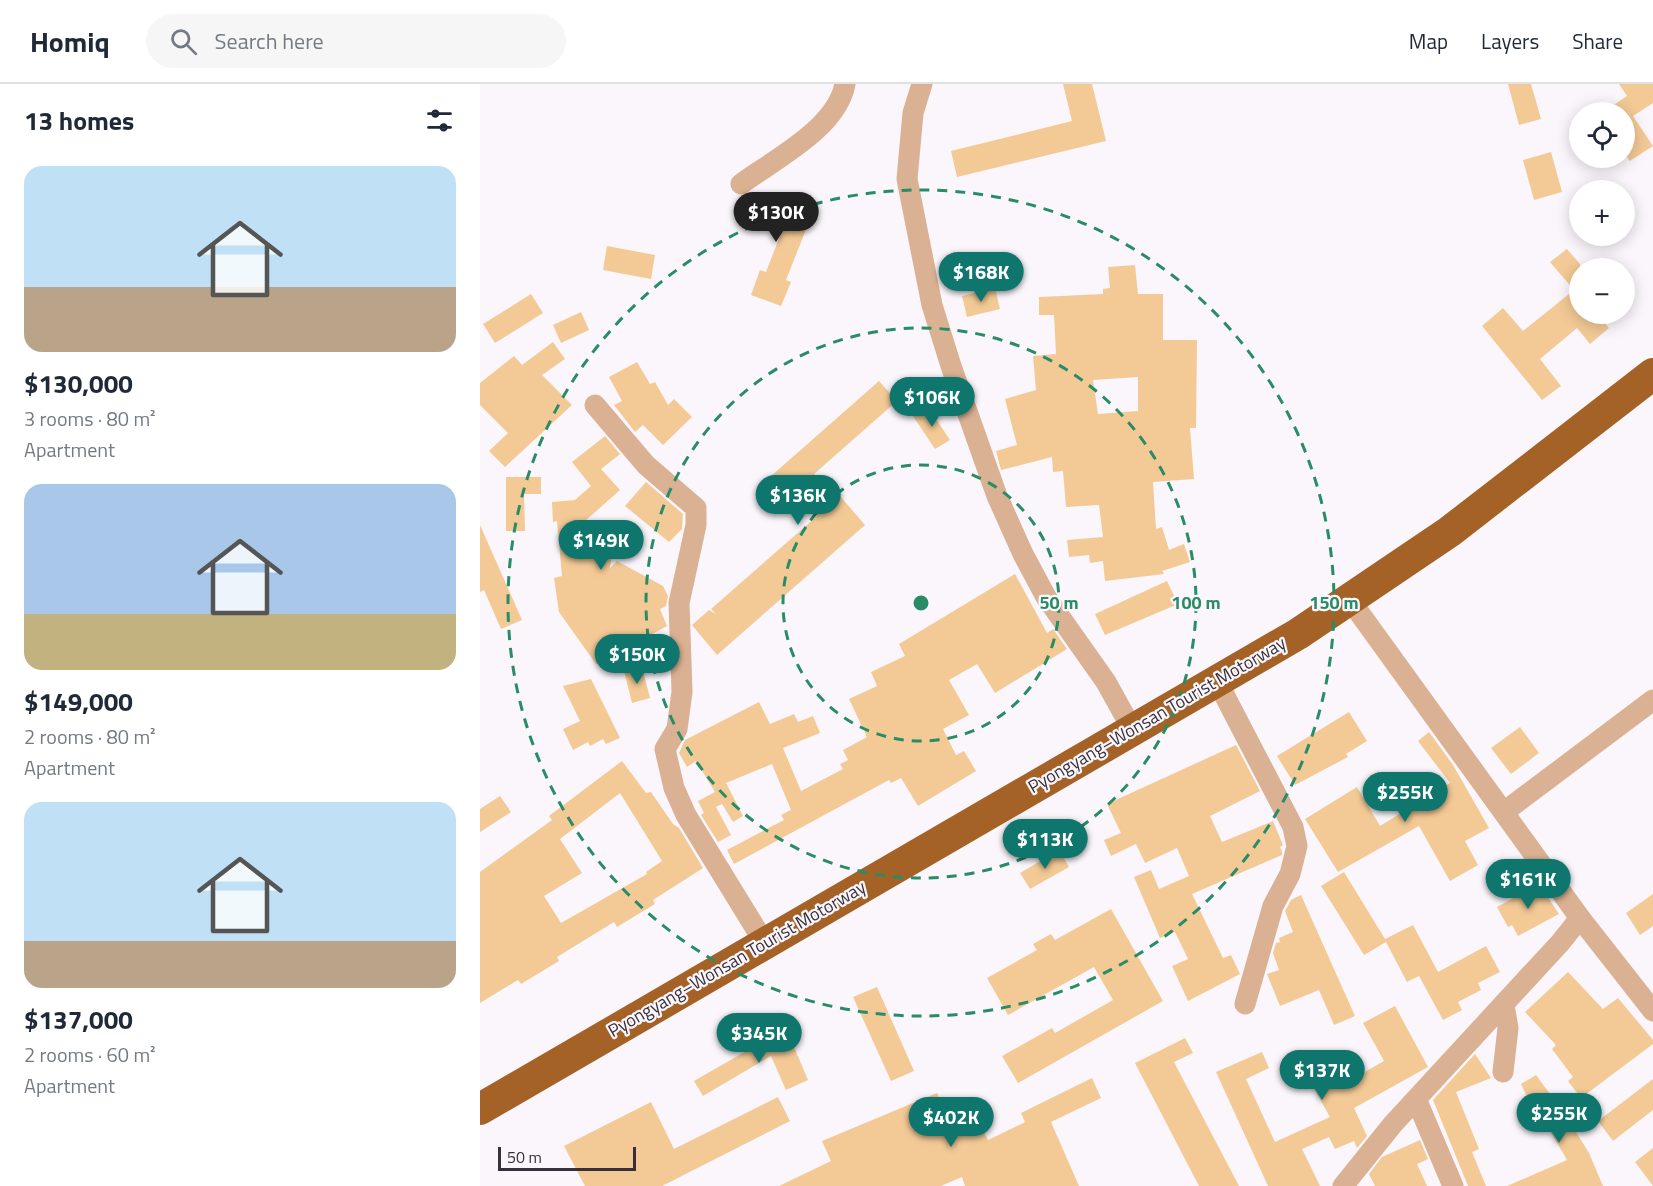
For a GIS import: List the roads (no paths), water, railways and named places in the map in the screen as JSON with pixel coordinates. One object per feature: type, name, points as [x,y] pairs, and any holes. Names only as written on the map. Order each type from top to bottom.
[{"type":"highway","name":"Pyongyang–Wonsan Tourist Motorway","points":[[480,1109],[1217,681],[1350,600],[1449,532],[1653,374]]},
{"type":"street","points":[[741,184],[814,133],[843,98],[845,84]]},
{"type":"street","points":[[922,84],[913,113],[907,179],[932,305],[951,366],[989,474],[1023,554],[1046,597],[1106,682],[1132,729]]},
{"type":"street","points":[[595,405],[646,465],[696,508],[696,525],[679,603],[682,692],[677,729],[665,750],[674,788],[686,815],[764,942]]},
{"type":"street","points":[[1350,600],[1580,918],[1653,1011]]},
{"type":"street","points":[[1217,681],[1293,827],[1297,846],[1290,874],[1273,906],[1245,1004]]},
{"type":"street","points":[[1504,812],[1653,700]]},
{"type":"street","points":[[1343,1186],[1393,1124],[1417,1101],[1580,918]]},
{"type":"street","points":[[1503,1072],[1509,1029],[1504,1005]]},
{"type":"street","points":[[1417,1101],[1454,1186]]}]
